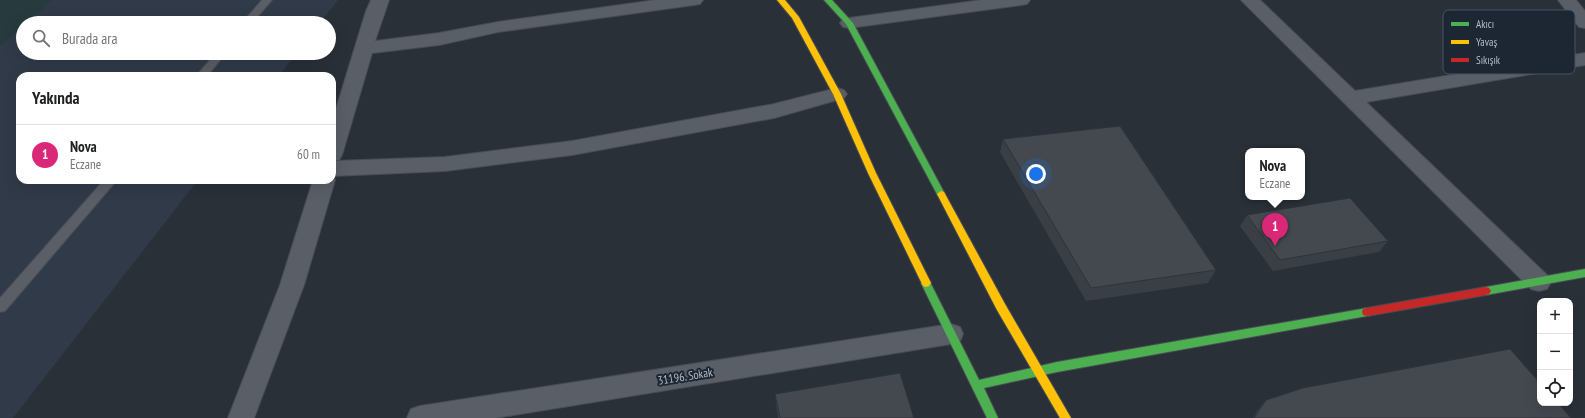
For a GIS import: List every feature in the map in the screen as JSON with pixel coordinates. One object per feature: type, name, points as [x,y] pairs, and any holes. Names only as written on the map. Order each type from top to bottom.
[{"type":"main road","points":[[780,0],[795,17],[837,94],[872,173],[993,418]]},
{"type":"main road","points":[[828,0],[849,23],[1001,307],[1066,418]]},
{"type":"main road","points":[[976,385],[1039,370],[1585,273]]},
{"type":"street","points":[[336,142],[375,11],[380,0]]},
{"type":"street","points":[[364,48],[440,39],[498,26],[694,0]]},
{"type":"street","points":[[849,23],[1021,0]]},
{"type":"street","points":[[1250,0],[1539,282]]},
{"type":"street","points":[[1567,0],[1575,10]]},
{"type":"street","points":[[1575,10],[1585,23]]},
{"type":"street","points":[[1575,61],[1585,59]]},
{"type":"street","points":[[1351,98],[1495,74]]},
{"type":"street","points":[[336,169],[445,164],[572,148],[705,125],[774,111],[837,94]]},
{"type":"street","points":[[241,418],[292,284],[323,184]]},
{"type":"street","name":"31196. Sokak","points":[[420,418],[951,334]]},
{"type":"lane","points":[[253,16],[267,0]]},
{"type":"lane","points":[[204,72],[215,60]]},
{"type":"lane","points":[[0,307],[108,184]]},
{"type":"shaded area","points":[[0,0],[338,0],[325,16],[16,16],[16,60],[291,60],[282,72],[16,72],[16,184],[195,184],[13,418],[0,418]]},
{"type":"green space","points":[[0,0],[52,0],[34,16],[16,16],[16,32],[0,46]]},
{"type":"building","points":[[1120,126],[1216,270],[1091,288],[1003,139]]},
{"type":"building","points":[[1350,198],[1388,241],[1280,260],[1247,215]]},
{"type":"building","points":[[1510,349],[1537,380],[1537,406],[1561,406],[1571,418],[1254,418],[1266,400],[1303,388]]},
{"type":"building","points":[[900,373],[914,418],[780,418],[775,394]]},
{"type":"traffic: fast","points":[[828,0],[849,23],[941,194]]},
{"type":"traffic: fast","points":[[1486,291],[1585,273]]},
{"type":"traffic: fast","points":[[926,283],[993,418]]},
{"type":"traffic: fast","points":[[977,385],[1057,367],[1367,312]]},
{"type":"traffic: slow","points":[[781,0],[795,17],[837,94],[872,173],[926,283]]},
{"type":"traffic: slow","points":[[941,194],[1001,307],[1066,418]]},
{"type":"traffic: jam","points":[[1367,312],[1486,291]]},
{"type":"place","name":"Nova","points":[[1275,246]]}]
